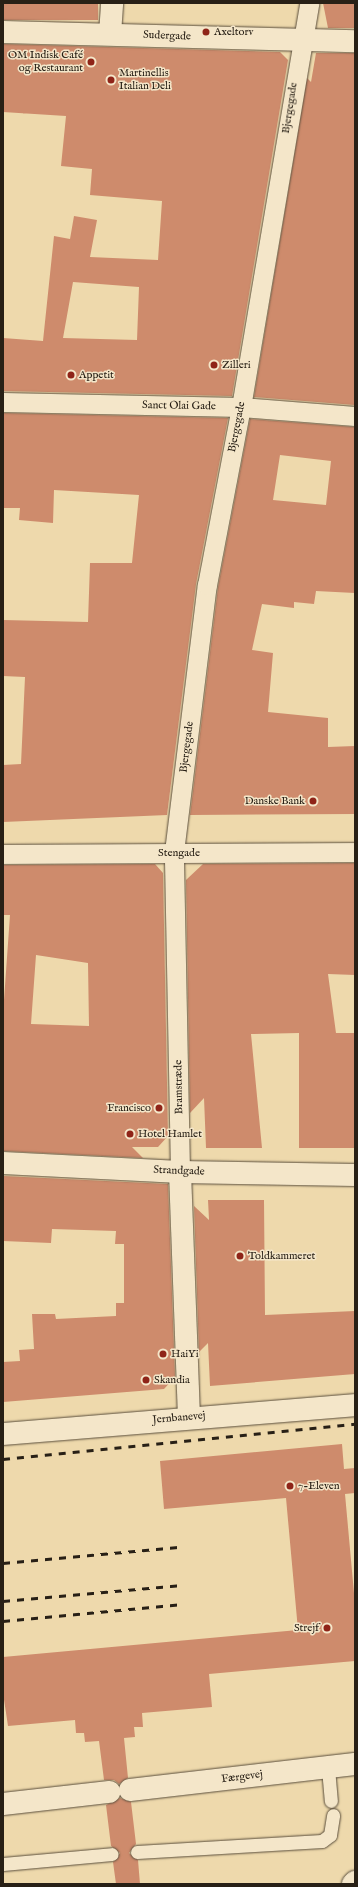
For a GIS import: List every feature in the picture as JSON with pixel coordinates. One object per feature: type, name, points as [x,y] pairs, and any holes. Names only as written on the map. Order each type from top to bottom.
[{"type":"street","points":[[110,34],[112,3]]},
{"type":"street","name":"Bjergegade","points":[[174,852],[207,585],[241,407],[301,40],[309,3]]},
{"type":"street","name":"Sudergade","points":[[3,32],[355,41]]},
{"type":"street","name":"Sanct Olai Gade","points":[[3,402],[241,407],[355,416]]},
{"type":"street","name":"Bramstræde","points":[[174,852],[180,1172],[189,1417]]},
{"type":"street","name":"Stengade","points":[[3,854],[355,852]]},
{"type":"street","name":"Strandgade","points":[[3,1163],[180,1172],[355,1175]]},
{"type":"street","name":"Jernbanevej","points":[[3,1434],[189,1417],[355,1405]]},
{"type":"street","name":"Færgevej","points":[[3,1804],[355,1764]]},
{"type":"lane","points":[[328,1768],[331,1801]]},
{"type":"lane","points":[[137,1852],[322,1841],[330,1836],[333,1815]]},
{"type":"lane","points":[[3,1864],[112,1854]]},
{"type":"building","points":[[3,3],[98,3],[98,20],[3,20]]},
{"type":"building","points":[[323,3],[355,3],[355,28],[328,28]]},
{"type":"building","points":[[3,44],[280,52],[288,60],[232,396],[3,391],[3,338],[43,341],[54,236],[70,239],[74,216],[97,220],[90,257],[158,260],[162,201],[90,195],[92,169],[61,166],[66,116],[3,112]],"holes":[[[73,282],[139,287],[137,340],[63,338]]]},
{"type":"building","points":[[316,53],[355,53],[355,405],[254,397],[307,78],[311,82]]},
{"type":"building","points":[[3,413],[228,418],[196,584],[167,815],[3,822],[3,765],[21,764],[25,677],[3,676],[3,620],[88,622],[90,563],[132,563],[139,495],[54,490],[53,523],[19,520],[20,508],[3,508]]},
{"type":"building","points":[[250,419],[355,427],[355,593],[316,591],[314,604],[294,602],[294,608],[262,604],[252,650],[273,653],[268,712],[328,718],[328,747],[355,746],[355,814],[190,815],[218,587]],"holes":[[[280,455],[331,461],[326,505],[273,500]]]},
{"type":"building","points":[[355,863],[355,975],[328,974],[336,1033],[355,1033],[355,1148],[299,1148],[299,1033],[251,1034],[262,1148],[206,1148],[204,1098],[190,1113],[186,880],[203,864]]},
{"type":"building","points":[[155,864],[163,873],[168,1136],[158,1147],[132,1147],[143,1158],[3,1151],[3,1014],[10,915],[3,915],[3,865]],"holes":[[[36,955],[88,963],[89,1026],[31,1024]]]},
{"type":"building","points":[[3,1176],[168,1184],[175,1377],[164,1389],[3,1402],[3,1362],[20,1361],[19,1350],[34,1349],[32,1314],[55,1314],[56,1319],[116,1316],[116,1303],[124,1303],[124,1244],[115,1244],[116,1231],[52,1229],[51,1243],[3,1241]]},
{"type":"building","name":"Toldkammeret","points":[[208,1200],[264,1200],[265,1315],[355,1311],[355,1374],[210,1386],[208,1343],[199,1352],[194,1206],[209,1220]]},
{"type":"building","points":[[342,1444],[344,1469],[355,1468],[355,1493],[345,1494],[355,1604],[355,1661],[209,1674],[212,1707],[142,1713],[143,1727],[134,1727],[135,1737],[124,1738],[128,1778],[119,1784],[114,1780],[104,1780],[99,1741],[85,1742],[84,1733],[76,1733],[75,1720],[8,1726],[3,1693],[3,1657],[298,1630],[286,1498],[164,1509],[160,1461]]},
{"type":"building","points":[[120,1798],[131,1802],[136,1844],[129,1853],[138,1860],[140,1884],[116,1884],[113,1862],[120,1853],[111,1846],[106,1805]]},
{"type":"railway","points":[[3,1459],[355,1424]]},
{"type":"railway","points":[[3,1563],[178,1547]]},
{"type":"railway","points":[[3,1601],[182,1585]]},
{"type":"railway","points":[[3,1621],[183,1604]]},
{"type":"place","name":"Axeltorv","points":[[206,32]]},
{"type":"place","name":"OM Indisk Café og Restaurant","points":[[91,62]]},
{"type":"place","name":"Martinellis Italian Deli","points":[[111,80]]},
{"type":"place","name":"Zilleri","points":[[214,365]]},
{"type":"place","name":"Appetit","points":[[71,375]]},
{"type":"place","name":"Danske Bank","points":[[313,801]]},
{"type":"place","name":"Francisco","points":[[159,1108]]},
{"type":"place","name":"Hotel Hamlet","points":[[130,1134]]},
{"type":"place","name":"Toldkammeret","points":[[240,1256]]},
{"type":"place","name":"HaiYi","points":[[163,1354]]},
{"type":"place","name":"Skandia","points":[[146,1380]]},
{"type":"place","name":"7-Eleven","points":[[290,1486]]},
{"type":"place","name":"Strejf","points":[[327,1628]]}]
